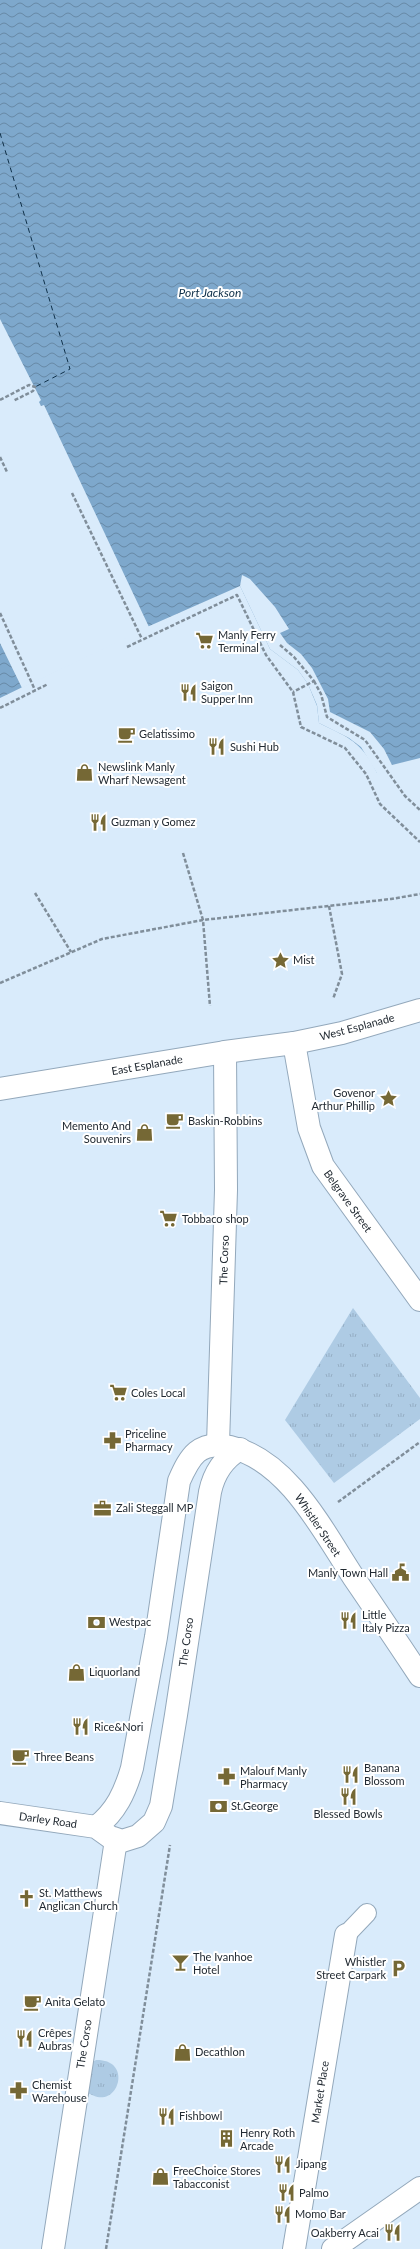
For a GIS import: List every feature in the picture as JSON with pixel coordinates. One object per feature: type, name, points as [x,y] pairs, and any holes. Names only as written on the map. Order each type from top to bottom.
[{"type":"street","name":"West Esplanade","points":[[294,1043],[342,1033],[420,1010]]},
{"type":"street","name":"East Esplanade","points":[[0,1089],[225,1052],[294,1043]]},
{"type":"street","name":"Belgrave Street","points":[[294,1043],[309,1128],[323,1166],[420,1300]]},
{"type":"street","name":"The Corso","points":[[218,1444],[226,1190],[225,1052]]},
{"type":"street","points":[[116,1840],[96,1827],[108,1818],[118,1805],[126,1789],[132,1768],[156,1637],[179,1481],[187,1464],[198,1450],[218,1444],[240,1449]]},
{"type":"street","name":"The Corso","points":[[53,2249],[116,1840],[122,1841],[138,1836],[154,1822],[161,1806],[213,1478],[221,1465],[230,1455],[240,1449]]},
{"type":"street","name":"Whistler Street","points":[[240,1449],[258,1457],[298,1494],[420,1676]]},
{"type":"street","name":"Darley Road","points":[[0,1813],[96,1827]]},
{"type":"street","name":"Market Place","points":[[294,2249],[346,1936]]},
{"type":"street","points":[[333,2249],[420,2188]]},
{"type":"lane","points":[[346,1936],[367,1913]]},
{"type":"path","points":[[0,400],[30,385],[34,387],[33,391],[13,401]]},
{"type":"path","points":[[0,457],[7,472]]},
{"type":"path","points":[[72,493],[142,639]]},
{"type":"path","points":[[127,647],[238,595],[266,655],[293,692],[301,727],[346,748],[366,774],[380,804],[420,842]]},
{"type":"path","points":[[0,613],[35,690]]},
{"type":"path","points":[[280,645],[294,656],[314,682],[321,694],[327,717],[365,740],[405,796],[420,810]]},
{"type":"path","points":[[293,692],[314,682]]},
{"type":"path","points":[[0,708],[48,684]]},
{"type":"path","points":[[183,853],[203,920],[210,1006]]},
{"type":"path","points":[[35,893],[71,952]]},
{"type":"path","points":[[0,984],[102,939],[203,920],[391,899],[420,894]]},
{"type":"path","points":[[329,906],[342,974],[333,999]]},
{"type":"path","points":[[336,1504],[420,1442]]},
{"type":"path","points":[[106,2249],[171,1844]]},
{"type":"green space","points":[[353,1308],[420,1398],[420,1419],[334,1483],[285,1420]]},
{"type":"green space","points":[[96,2060],[108,2062],[116,2068],[118,2076],[117,2084],[113,2092],[106,2097],[97,2097],[86,2091],[91,2063]]},
{"type":"water","name":"Port Jackson","points":[[0,0],[420,0],[420,758],[392,765],[377,773],[360,747],[346,737],[319,723],[317,706],[308,684],[298,670],[270,649],[240,586],[138,631],[0,698]]},
{"type":"pier","points":[[0,319],[41,400],[39,402],[41,406],[44,405],[149,627],[22,688],[0,643]]},
{"type":"pier","points":[[242,575],[250,579],[275,607],[289,629],[280,633],[287,643],[301,654],[312,668],[328,699],[330,712],[370,732],[384,749],[393,767],[378,775],[361,747],[349,738],[319,723],[317,705],[308,684],[298,670],[270,649],[240,586]]},
{"type":"ferry route","points":[[0,133],[70,369],[35,387]]},
{"type":"place","name":"Manly Ferry Terminal","points":[[205,641]]},
{"type":"place","name":"Saigon Supper Inn","points":[[188,692]]},
{"type":"place","name":"Gelatissimo","points":[[126,734]]},
{"type":"place","name":"Sushi Hub","points":[[217,747]]},
{"type":"place","name":"Newslink Manly Wharf Newsagent","points":[[85,773]]},
{"type":"place","name":"Guzman y Gomez","points":[[98,822]]},
{"type":"place","name":"Mist","points":[[280,960]]},
{"type":"place","name":"Govenor Arthur Phillip","points":[[388,1099]]},
{"type":"place","name":"Baskin-Robbins","points":[[175,1121]]},
{"type":"place","name":"Memento And Souvenirs","points":[[144,1132]]},
{"type":"place","name":"Tobbaco shop","points":[[169,1219]]},
{"type":"place","name":"Coles Local","points":[[118,1393]]},
{"type":"place","name":"Priceline Pharmacy","points":[[112,1440]]},
{"type":"place","name":"Zali Steggall MP","points":[[103,1508]]},
{"type":"place","name":"Manly Town Hall","points":[[401,1573]]},
{"type":"place","name":"Little Italy Pizza","points":[[349,1621]]},
{"type":"place","name":"Westpac","points":[[96,1622]]},
{"type":"place","name":"Liquorland","points":[[76,1672]]},
{"type":"place","name":"Rice&Nori","points":[[81,1727]]},
{"type":"place","name":"Three Beans","points":[[21,1757]]},
{"type":"place","name":"Banana Blossom","points":[[351,1774]]},
{"type":"place","name":"Malouf Manly Pharmacy","points":[[227,1777]]},
{"type":"place","name":"Blessed Bowls","points":[[348,1796]]},
{"type":"place","name":"St.George","points":[[218,1806]]},
{"type":"place","name":"St. Matthews Anglican Church","points":[[26,1899]]},
{"type":"place","name":"The Ivanhoe Hotel","points":[[180,1963]]},
{"type":"place","name":"Whistler Street Carpark","points":[[399,1968]]},
{"type":"place","name":"Anita Gelato","points":[[32,2002]]},
{"type":"place","name":"Crêpes Aubras","points":[[25,2039]]},
{"type":"place","name":"Decathlon","points":[[182,2052]]},
{"type":"place","name":"Chemist Warehouse","points":[[19,2091]]},
{"type":"place","name":"Fishbowl","points":[[166,2116]]},
{"type":"place","name":"Henry Roth Arcade","points":[[227,2139]]},
{"type":"place","name":"Jipang","points":[[283,2164]]},
{"type":"place","name":"FreeChoice Stores Tabacconist","points":[[160,2177]]},
{"type":"place","name":"Palmo","points":[[286,2193]]},
{"type":"place","name":"Momo Bar","points":[[282,2214]]},
{"type":"place","name":"Oakberry Acai","points":[[392,2233]]}]
